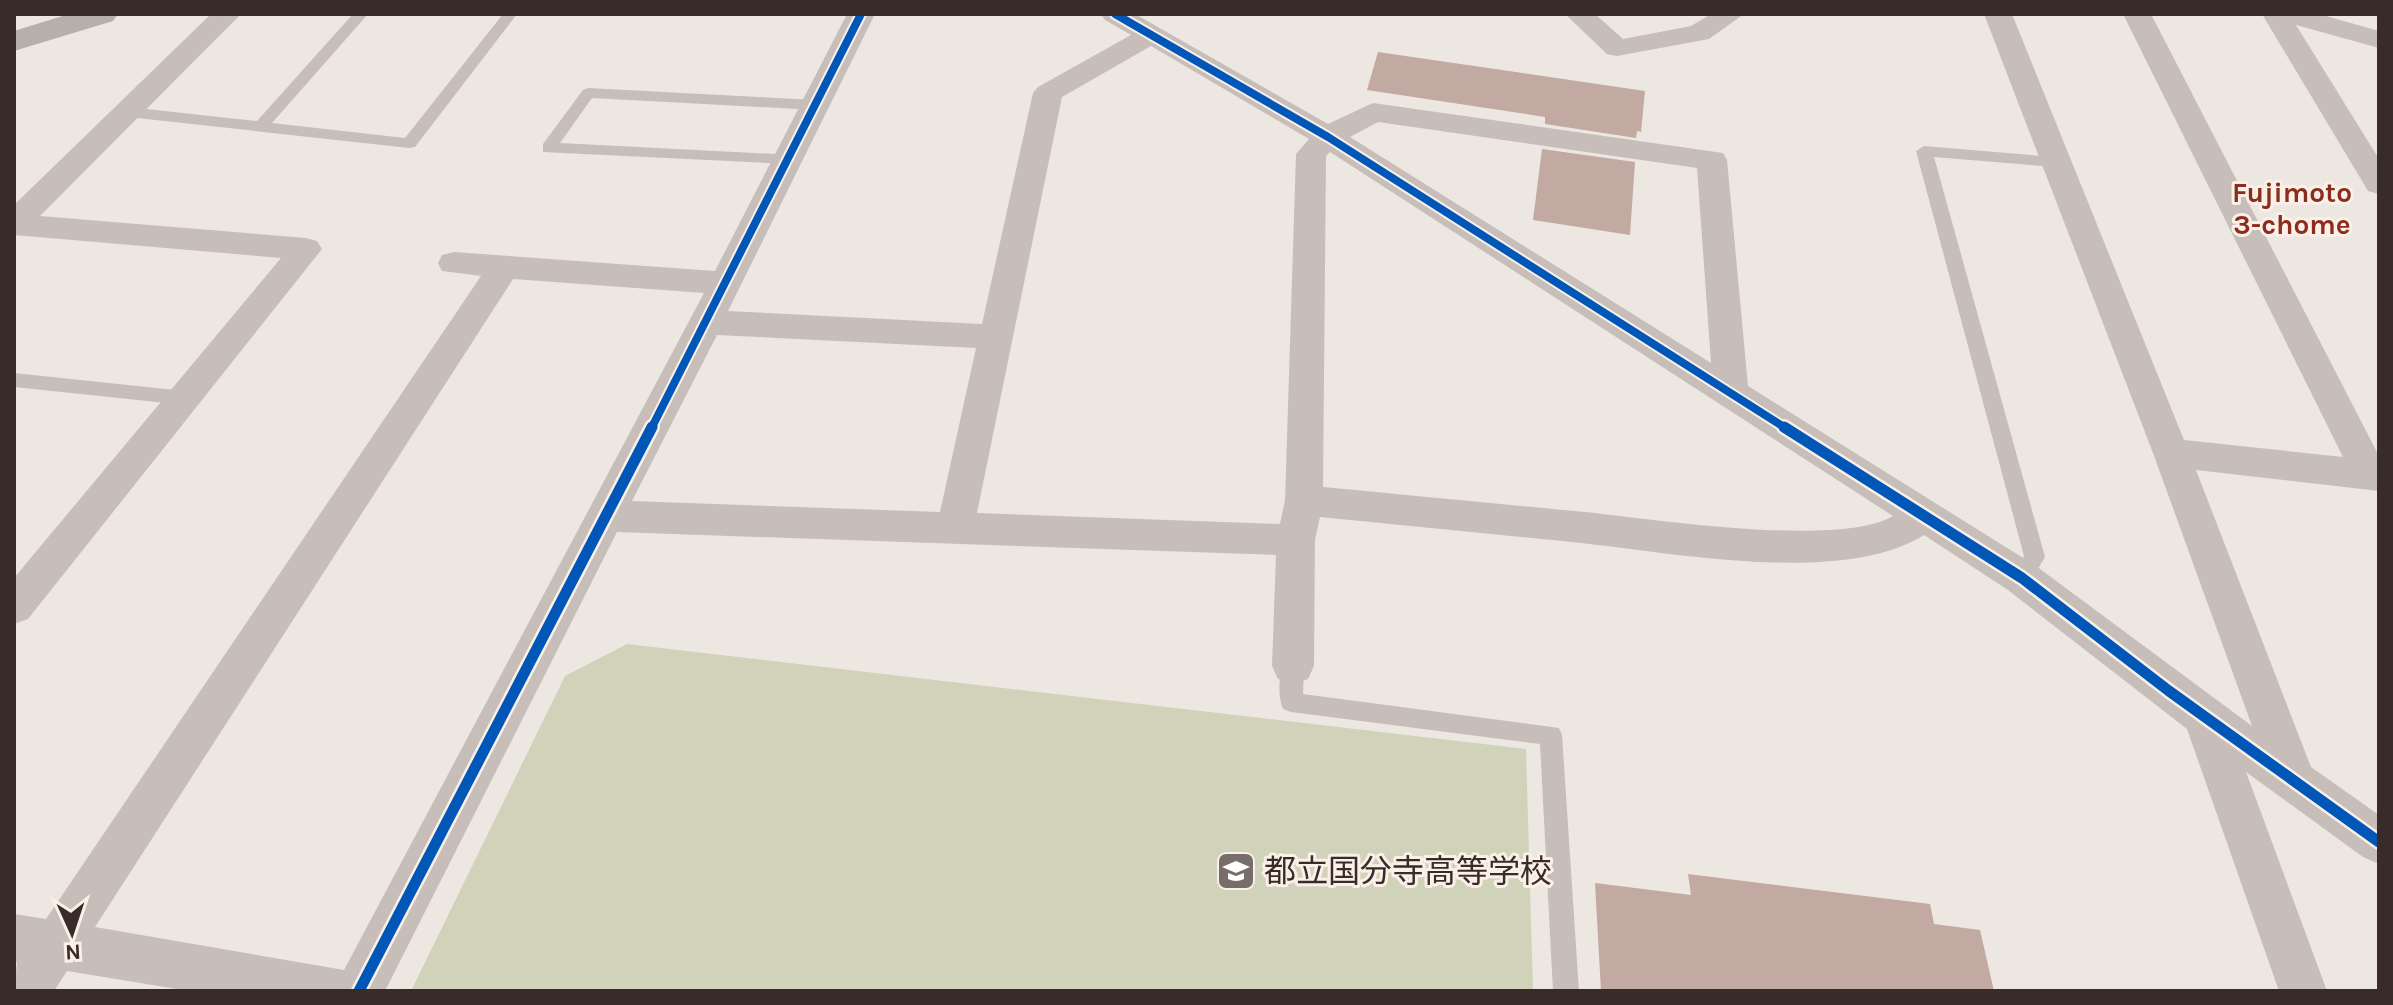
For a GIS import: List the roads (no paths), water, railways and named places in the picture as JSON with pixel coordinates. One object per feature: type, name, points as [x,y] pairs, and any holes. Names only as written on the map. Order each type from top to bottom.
[{"type":"street","points":[[14,41],[102,14]]},
{"type":"street","points":[[14,224],[227,14]]},
{"type":"street","points":[[359,991],[706,322],[861,14]]},
{"type":"street","points":[[1115,14],[1328,137],[2022,578],[2379,842]]},
{"type":"street","points":[[1579,14],[1617,48],[1699,33],[1730,14]]},
{"type":"street","points":[[1998,14],[2171,453],[2293,778]]},
{"type":"street","points":[[2137,14],[2374,476]]},
{"type":"street","points":[[2276,14],[2379,184]]},
{"type":"street","points":[[2289,14],[2379,40]]},
{"type":"street","points":[[955,529],[1048,93],[1149,36]]},
{"type":"street","points":[[1293,666],[1296,540],[1304,500],[1311,154],[1328,137],[1373,112],[1712,160],[1731,395]]},
{"type":"street","points":[[14,224],[306,249],[14,607]]},
{"type":"street","points":[[454,263],[725,283]]},
{"type":"street","points":[[26,991],[35,942],[504,267]]},
{"type":"street","points":[[706,322],[995,337]]},
{"type":"street","points":[[2171,453],[2374,476]]},
{"type":"street","points":[[1304,500],[1748,544],[1827,546],[1890,537],[1924,516]]},
{"type":"street","points":[[606,516],[1296,540]]},
{"type":"street","points":[[2204,715],[2303,991]]},
{"type":"street","points":[[35,942],[335,991]]},
{"type":"lane","points":[[261,126],[361,14]]},
{"type":"lane","points":[[128,112],[409,143],[510,14]]},
{"type":"lane","points":[[789,159],[549,148],[588,93],[816,105]]},
{"type":"lane","points":[[2022,578],[2035,557],[1924,151],[2054,162]]},
{"type":"lane","points":[[14,380],[185,398]]},
{"type":"lane","points":[[1293,666],[1291,702],[1551,735],[1566,991]]},
{"type":"place","name":"都立国分寺高等学校","points":[[1236,871]]},
{"type":"district","name":"Fujimoto 3-chome","points":[[2292,208]]}]
